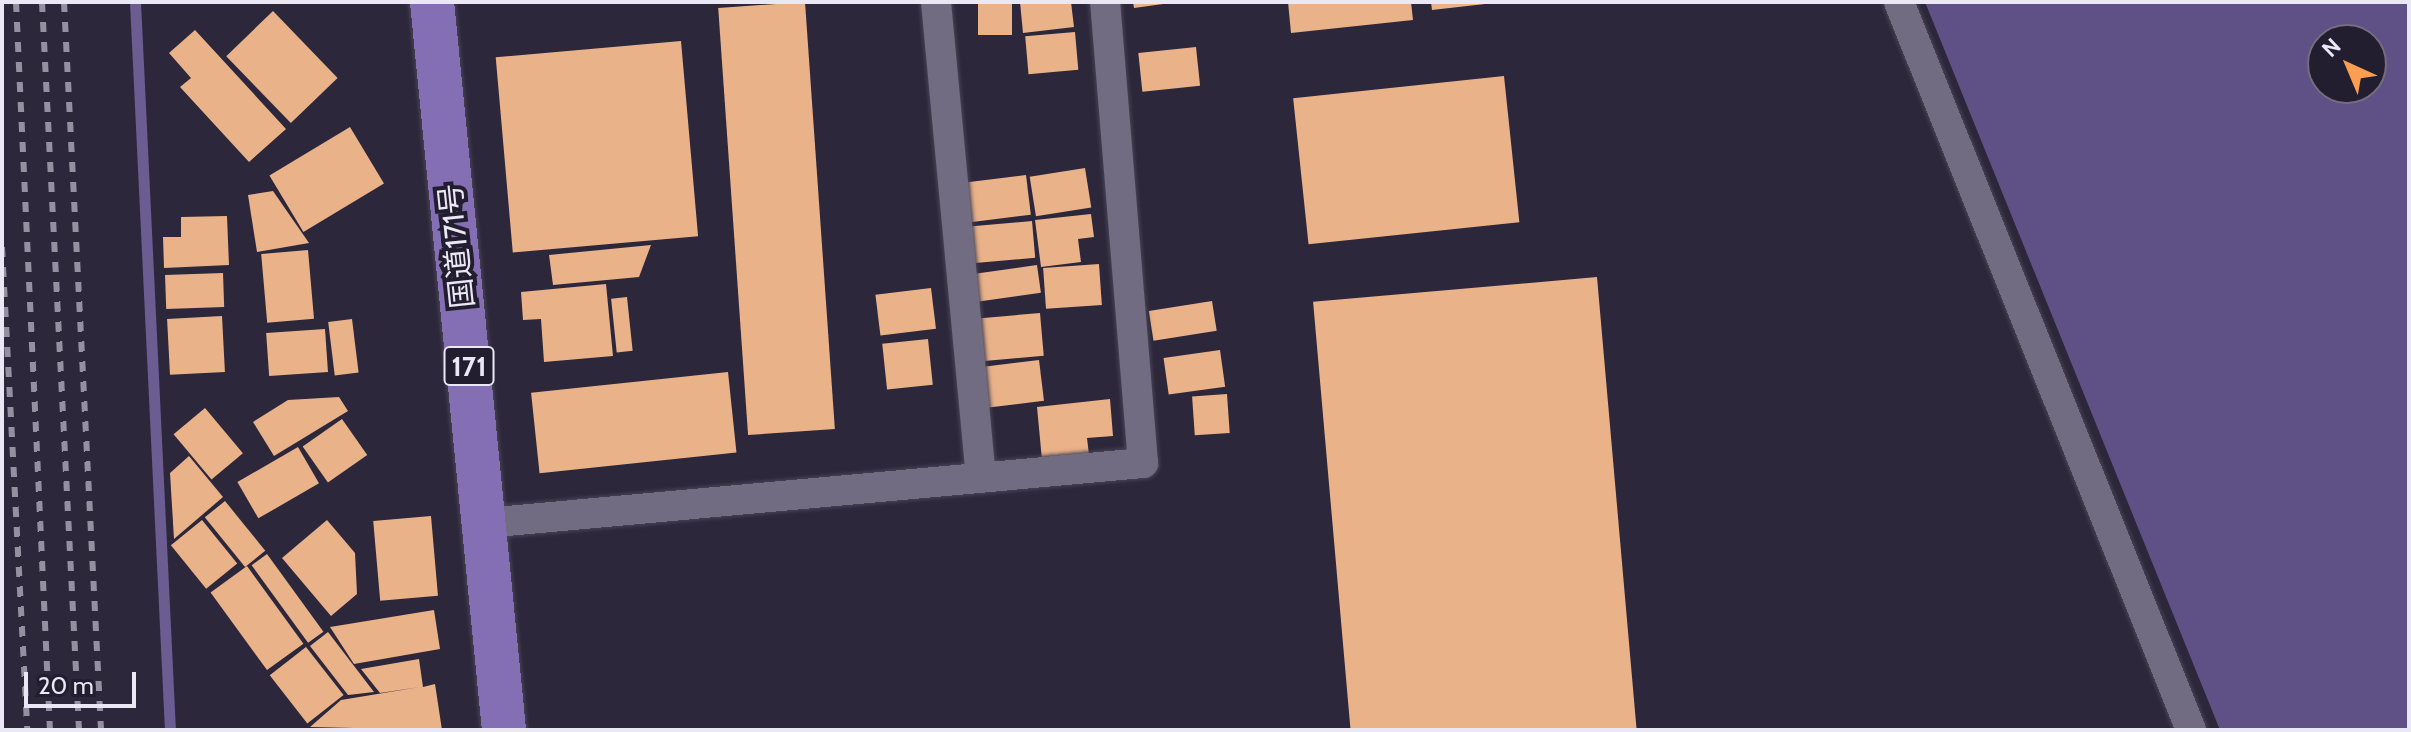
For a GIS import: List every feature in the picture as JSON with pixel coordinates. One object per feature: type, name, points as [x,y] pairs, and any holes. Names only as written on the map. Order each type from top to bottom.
[{"type":"highway","name":"国道171号","points":[[432,2],[504,730]]},
{"type":"street","points":[[936,2],[981,477]]},
{"type":"street","points":[[485,523],[1143,463],[1105,2]]},
{"type":"street","points":[[1899,2],[2191,730]]},
{"type":"shaded area","points":[[1925,2],[2409,2],[2409,730],[2220,730]]},
{"type":"building","points":[[805,2],[835,429],[748,435],[718,8]]},
{"type":"building","points":[[978,2],[1012,2],[1012,35],[978,35]]},
{"type":"building","points":[[1020,2],[1071,2],[1074,27],[1023,33]]},
{"type":"building","points":[[1133,2],[1163,2],[1163,4],[1134,8]]},
{"type":"building","points":[[1288,2],[1411,2],[1413,20],[1291,33]]},
{"type":"building","points":[[1431,2],[1485,2],[1485,4],[1432,10]]},
{"type":"building","points":[[273,11],[338,78],[291,123],[226,56]]},
{"type":"building","points":[[195,30],[286,129],[249,162],[180,87],[191,78],[169,53]]},
{"type":"building","points":[[1075,32],[1078,70],[1029,74],[1025,36]]},
{"type":"building","points":[[681,41],[698,236],[513,252],[496,57]]},
{"type":"building","points":[[1196,47],[1200,86],[1142,92],[1138,53]]},
{"type":"building","points":[[1504,76],[1519,222],[1309,244],[1293,98]]},
{"type":"building","points":[[350,127],[384,184],[303,232],[269,175]]},
{"type":"building","points":[[1085,168],[1091,208],[1036,216],[1030,177]]},
{"type":"building","points":[[1026,175],[1031,215],[968,222],[963,183]]},
{"type":"building","points":[[273,191],[309,243],[257,252],[248,195]]},
{"type":"building","points":[[1091,214],[1094,237],[1078,239],[1081,262],[1041,267],[1035,220]]},
{"type":"building","points":[[227,216],[229,265],[164,268],[163,237],[181,237],[181,217]]},
{"type":"building","points":[[1032,221],[1035,258],[972,263],[969,226]]},
{"type":"building","points":[[651,245],[639,277],[553,285],[549,255]]},
{"type":"building","points":[[308,250],[314,319],[267,323],[261,254]]},
{"type":"building","points":[[1099,264],[1102,305],[1046,309],[1043,268]]},
{"type":"building","points":[[1037,265],[1041,293],[974,302],[970,274]]},
{"type":"building","points":[[223,273],[224,307],[166,309],[165,275]]},
{"type":"building","points":[[1597,277],[1637,730],[1351,730],[1313,302]]},
{"type":"building","points":[[606,284],[613,356],[544,362],[541,319],[523,320],[521,292]]},
{"type":"building","points":[[931,288],[936,329],[880,336],[875,295]]},
{"type":"building","points":[[627,297],[633,351],[617,352],[611,299]]},
{"type":"building","points":[[1212,301],[1217,331],[1153,341],[1149,311]]},
{"type":"building","points":[[1040,313],[1044,356],[979,362],[975,319]]},
{"type":"building","points":[[222,316],[225,372],[170,375],[167,319]]},
{"type":"building","points":[[352,319],[359,373],[335,376],[328,322]]},
{"type":"building","points":[[325,329],[328,372],[269,376],[266,333]]},
{"type":"building","points":[[928,339],[933,385],[887,390],[882,344]]},
{"type":"building","points":[[1220,350],[1225,387],[1169,395],[1164,358]]},
{"type":"building","points":[[1039,360],[1044,401],[982,408],[977,368]]},
{"type":"building","points":[[728,372],[736,453],[540,473],[531,393]]},
{"type":"building","points":[[1227,394],[1230,433],[1195,435],[1192,396]]},
{"type":"building","points":[[339,397],[348,411],[274,456],[253,422],[288,400]]},
{"type":"building","points":[[1110,399],[1113,436],[1087,438],[1089,455],[1042,460],[1037,407]]},
{"type":"building","points":[[205,408],[243,453],[212,480],[174,434]]},
{"type":"building","points":[[342,419],[367,455],[328,483],[303,447]]},
{"type":"building","points":[[298,447],[319,483],[258,518],[237,482]]},
{"type":"building","points":[[189,456],[223,497],[174,539],[170,473]]},
{"type":"building","points":[[225,501],[265,551],[245,567],[205,517]]},
{"type":"building","points":[[431,516],[438,596],[380,601],[373,521]]},
{"type":"building","points":[[202,520],[237,564],[206,589],[171,545]]},
{"type":"building","points":[[327,520],[355,553],[357,594],[331,616],[282,558]]},
{"type":"building","points":[[267,554],[323,632],[308,643],[252,565]]},
{"type":"building","points":[[247,566],[303,644],[267,670],[211,592]]},
{"type":"building","points":[[434,610],[440,649],[354,664],[330,627]]},
{"type":"building","points":[[328,632],[374,692],[348,695],[310,646]]},
{"type":"building","points":[[306,647],[344,695],[307,723],[270,675]]},
{"type":"building","points":[[419,659],[423,687],[435,684],[442,730],[310,727],[341,700],[420,687],[380,693],[361,669]]},
{"type":"waterway","points":[[135,2],[170,730]]},
{"type":"railway","points":[[16,2],[50,730]]},
{"type":"railway","points":[[42,2],[79,730]]},
{"type":"railway","points":[[64,2],[101,730]]},
{"type":"railway","points":[[2,247],[27,730]]}]
